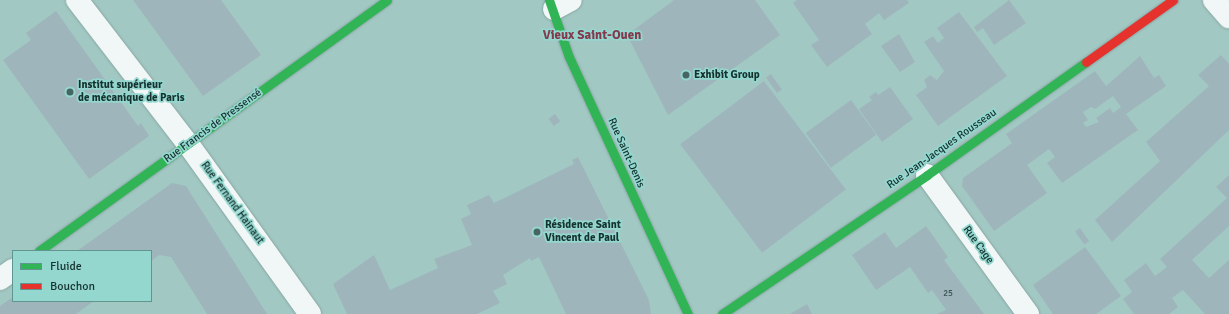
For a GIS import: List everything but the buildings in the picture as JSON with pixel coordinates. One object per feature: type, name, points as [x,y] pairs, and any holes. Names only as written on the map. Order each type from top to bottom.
[{"type":"street","name":"Rue Fernand Hainaut","points":[[77,0],[188,144],[310,314]]},
{"type":"street","name":"Rue Francis de Pressensé","points":[[40,250],[387,0]]},
{"type":"street","name":"Rue Jean-Jacques Rousseau","points":[[722,314],[928,175],[1173,0]]},
{"type":"street","points":[[1214,0],[1229,17]]},
{"type":"street","name":"Rue Saint-Denis","points":[[558,3],[569,57],[688,314]]},
{"type":"street","name":"Rue Cage","points":[[928,175],[1028,314]]},
{"type":"street","points":[[0,279],[12,271]]},
{"type":"traffic: fast","points":[[40,250],[387,0]]},
{"type":"traffic: fast","points":[[549,0],[569,57],[688,314]]},
{"type":"traffic: fast","points":[[722,314],[927,175],[1086,62]]},
{"type":"traffic: jam","points":[[1086,62],[1173,0]]},
{"type":"place","name":"Exhibit Group","points":[[686,75]]},
{"type":"place","name":"Institut supérieur de mécanique de Paris","points":[[70,92]]},
{"type":"place","name":"Résidence Saint Vincent de Paul","points":[[537,232]]},
{"type":"district","name":"Vieux Saint-Ouen","points":[[592,35]]}]
